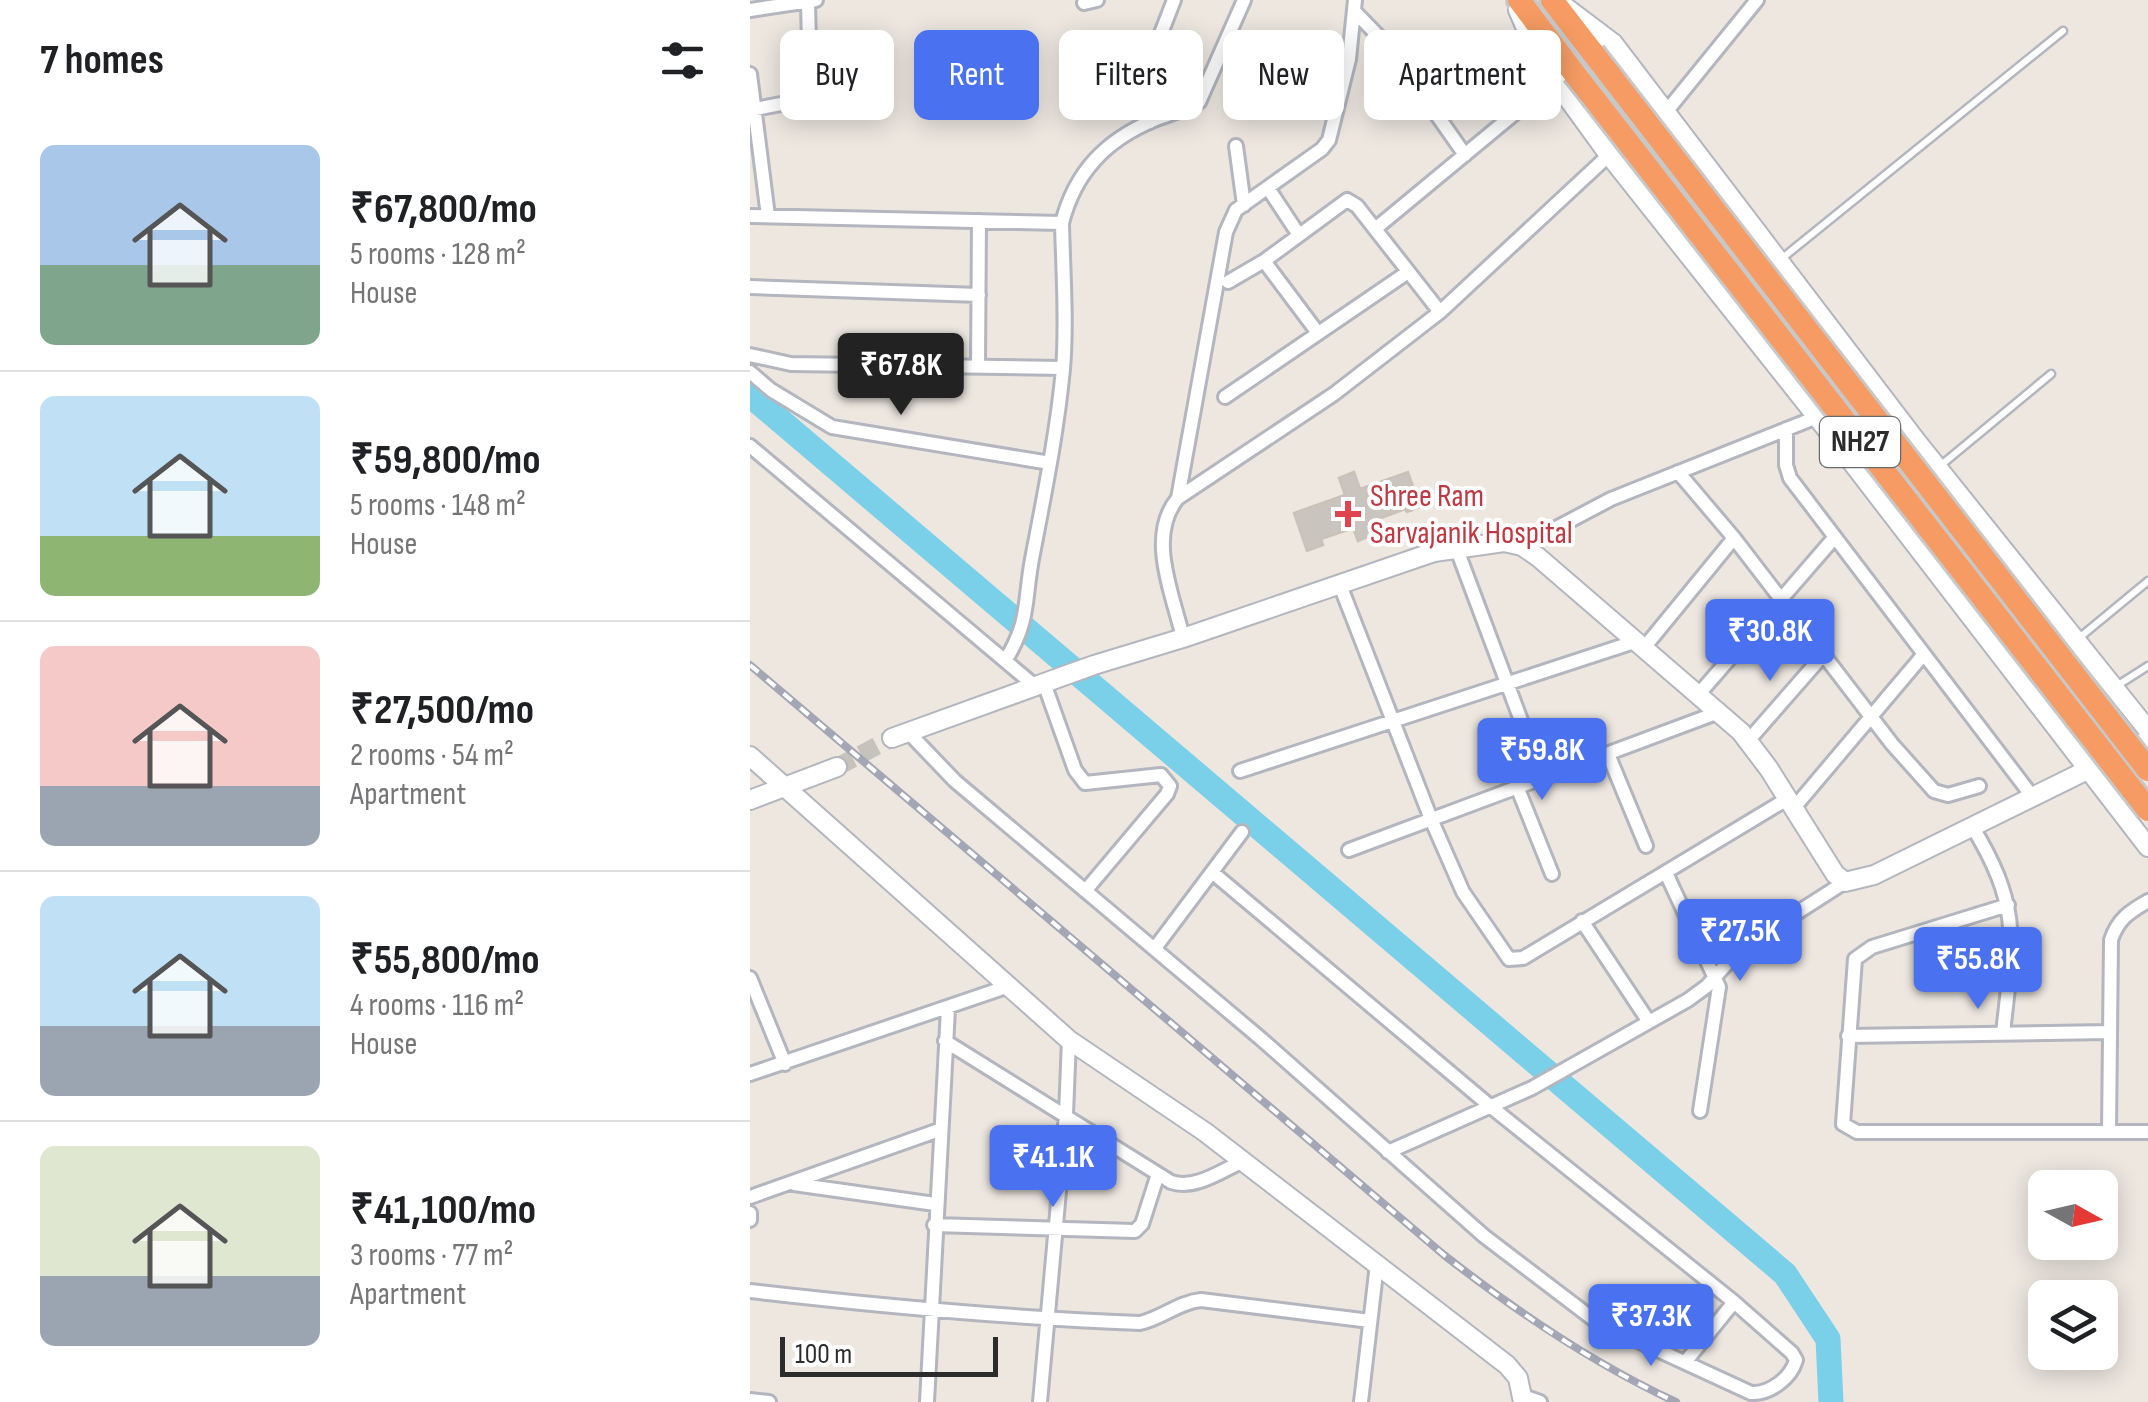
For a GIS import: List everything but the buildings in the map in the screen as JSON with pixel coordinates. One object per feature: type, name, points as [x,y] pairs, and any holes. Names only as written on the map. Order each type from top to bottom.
[{"type":"highway","name":"NH27","points":[[1517,0],[1565,77],[2148,810]]},
{"type":"highway","name":"NH27","points":[[1554,0],[2148,770]]},
{"type":"street","points":[[750,10],[816,0]]},
{"type":"street","points":[[1150,122],[1146,72],[1174,0]]},
{"type":"street","points":[[1005,661],[1020,636],[1028,608],[1028,579],[1050,464],[1063,368],[1062,224],[1070,201],[1102,150],[1150,122],[1198,102],[1244,0]]},
{"type":"street","points":[[1554,0],[1612,43],[1938,467],[2148,730]]},
{"type":"street","points":[[1666,112],[1758,0]]},
{"type":"street","points":[[752,110],[802,100],[810,92],[808,1]]},
{"type":"street","points":[[1356,4],[1465,155]]},
{"type":"street","points":[[1178,498],[1230,219],[1244,204],[1322,149],[1328,140],[1349,59],[1356,4]]},
{"type":"street","points":[[750,74],[768,216]]},
{"type":"street","points":[[1375,229],[1565,77],[1609,155],[1817,417],[2148,847]]},
{"type":"street","points":[[1236,146],[1244,204]]},
{"type":"street","points":[[1183,638],[1162,532],[1168,510],[1178,498],[1334,394],[1440,312],[1609,155]]},
{"type":"street","points":[[1268,188],[1299,235]]},
{"type":"street","points":[[1228,282],[1264,261],[1347,200],[1357,206],[1440,312]]},
{"type":"street","points":[[750,216],[1062,224]]},
{"type":"street","points":[[978,366],[979,221]]},
{"type":"street","points":[[1264,261],[1318,333]]},
{"type":"street","points":[[1225,397],[1408,272]]},
{"type":"street","points":[[750,287],[979,295]]},
{"type":"street","points":[[750,355],[791,364],[1063,368]]},
{"type":"street","points":[[750,372],[832,427],[1050,464]]},
{"type":"street","points":[[1522,546],[1610,499],[1817,417]]},
{"type":"street","points":[[1786,429],[1790,478],[2032,796]]},
{"type":"street","points":[[750,446],[1005,661],[1046,682],[1076,770],[1085,783],[1162,775],[1170,786],[1167,794],[1086,890]]},
{"type":"street","points":[[1678,472],[1937,794],[1948,796],[1979,786]]},
{"type":"street","points":[[1240,771],[1506,683],[1638,645],[1734,538]]},
{"type":"street","points":[[1698,695],[1834,538]]},
{"type":"street","points":[[900,735],[1094,665],[1456,547],[1504,542],[1522,546],[1748,741],[1835,874],[1846,882]]},
{"type":"street","points":[[1456,547],[1544,780]]},
{"type":"street","points":[[1340,585],[1431,819],[1473,910],[1509,959],[1523,958],[1790,804],[1924,654]]},
{"type":"street","points":[[1748,741],[1824,654]]},
{"type":"street","points":[[1348,850],[1718,712]]},
{"type":"street","points":[[900,735],[1155,948],[1484,1236],[1584,1313],[1751,1394],[1770,1390],[1793,1369],[1796,1360],[1792,1353],[1734,1302],[1490,1106],[1212,872]]},
{"type":"street","points":[[1388,1152],[1541,1083],[1699,993],[1738,950],[1846,882],[1874,875],[2148,740]]},
{"type":"street","points":[[1608,754],[1646,846]]},
{"type":"street","points":[[750,756],[1069,1040],[1243,1161],[1507,1365],[1529,1400]]},
{"type":"street","points":[[750,800],[837,767]]},
{"type":"street","points":[[1518,789],[1552,874]]},
{"type":"street","points":[[1972,826],[1992,858],[2008,905],[2012,945],[2003,1033]]},
{"type":"street","points":[[1155,948],[1242,832]]},
{"type":"street","points":[[1666,873],[1716,976],[1719,996],[1700,1111]]},
{"type":"street","points":[[2109,1131],[2110,972],[2116,924],[2148,901]]},
{"type":"street","points":[[2008,905],[1860,953],[1852,967],[1843,1124],[1848,1129],[2148,1132]]},
{"type":"street","points":[[1582,921],[1649,1022]]},
{"type":"street","points":[[750,978],[785,1064]]},
{"type":"street","points":[[750,1074],[1009,986]]},
{"type":"street","points":[[927,1402],[948,1009]]},
{"type":"street","points":[[1848,1036],[2110,1032]]},
{"type":"street","points":[[1040,1402],[1069,1040]]},
{"type":"street","points":[[945,1041],[1182,1186],[1243,1161]]},
{"type":"street","points":[[750,1197],[939,1130]]},
{"type":"street","points":[[934,1225],[1135,1231],[1142,1224],[1158,1174]]},
{"type":"street","points":[[788,1183],[935,1204]]},
{"type":"street","points":[[1362,1402],[1377,1264]]},
{"type":"street","points":[[750,1291],[930,1312],[1046,1320],[1140,1323],[1188,1301],[1201,1300],[1370,1320]]},
{"type":"street","points":[[1686,1361],[1734,1302]]},
{"type":"street","points":[[750,1400],[769,1402]]},
{"type":"lane","points":[[1779,261],[2063,32]]},
{"type":"lane","points":[[1938,467],[2051,374]]},
{"type":"lane","points":[[2078,639],[2148,581]]},
{"type":"lane","points":[[2115,687],[2148,666]]},
{"type":"waterway","points":[[750,395],[1785,1274],[1828,1339],[1831,1402]]},
{"type":"tunnel","points":[[837,767],[892,738]]},
{"type":"railway","points":[[750,665],[1444,1255],[1556,1335],[1676,1402]]},
{"type":"place","name":"Shree Ram Sarvajanik Hospital","points":[[1348,514]]}]
